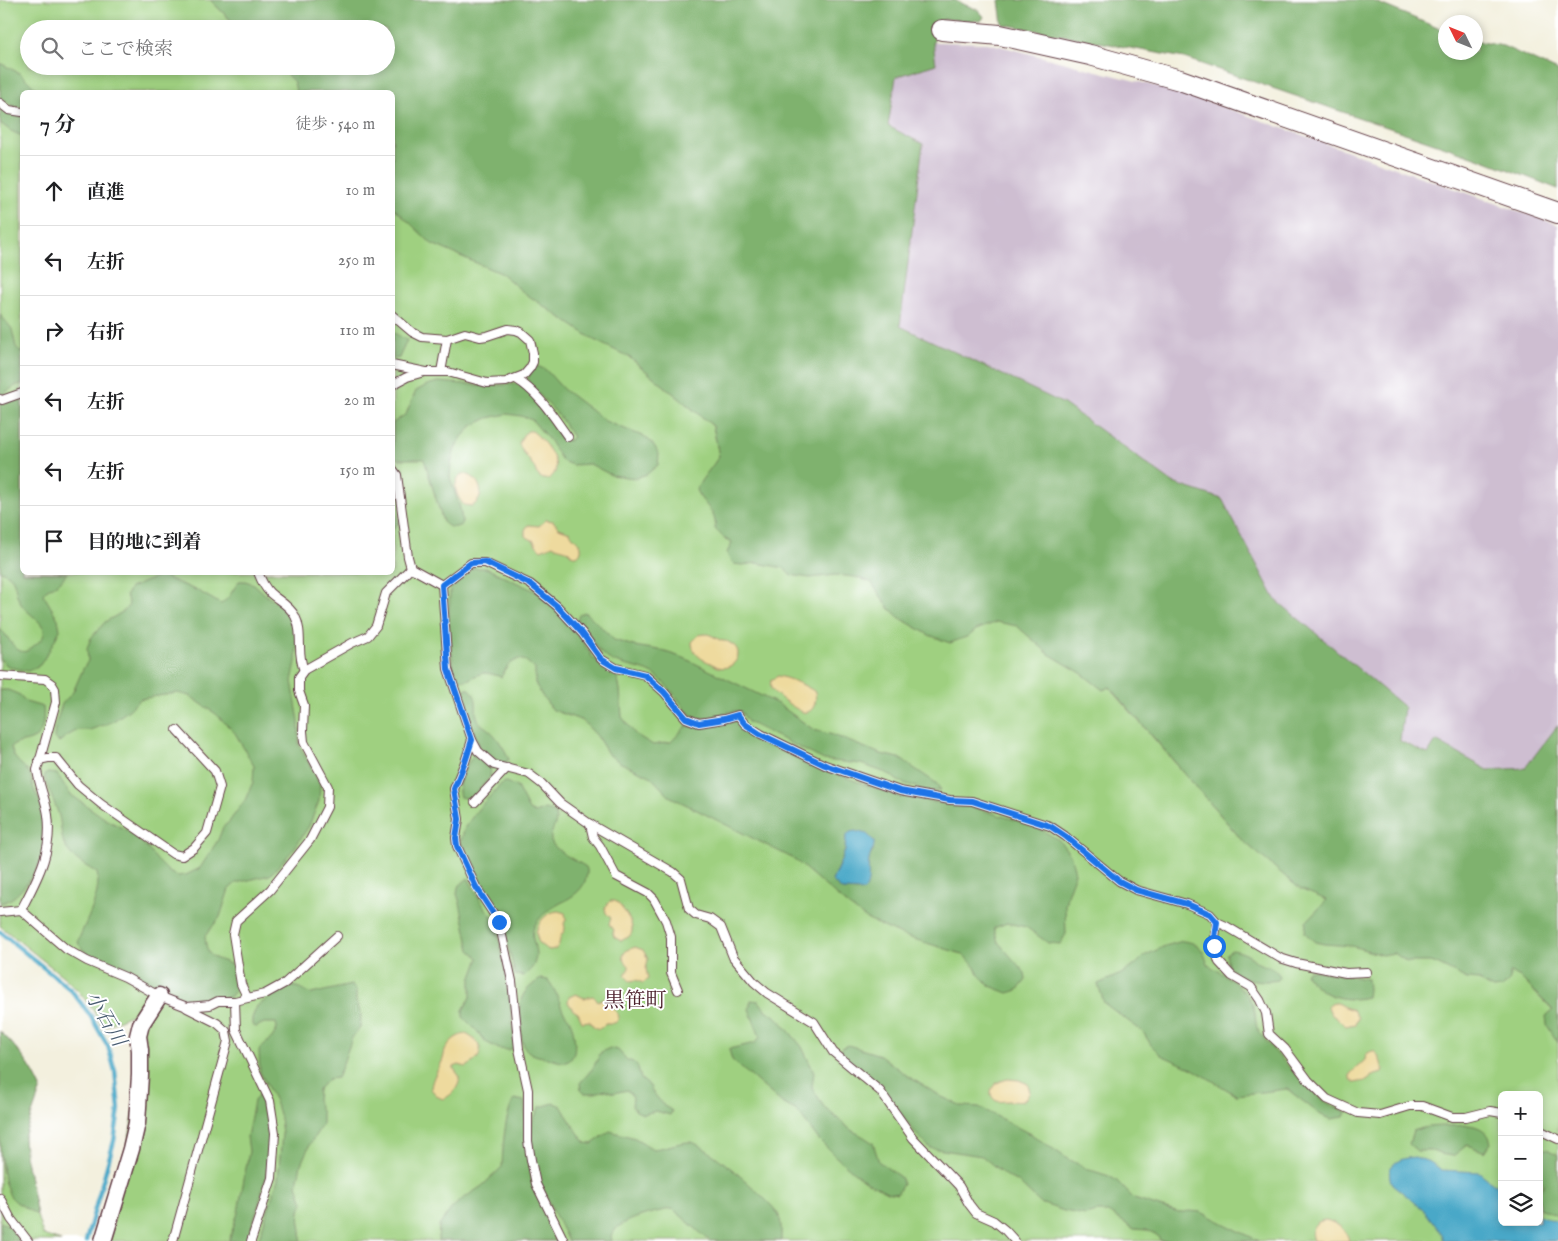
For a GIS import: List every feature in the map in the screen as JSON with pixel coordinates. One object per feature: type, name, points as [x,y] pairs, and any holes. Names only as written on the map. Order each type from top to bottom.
[{"type":"street","points":[[942,30],[1000,35],[1090,54],[1180,80],[1558,213]]},
{"type":"street","points":[[103,1241],[137,1123],[140,1075],[138,1036],[142,1024],[159,996]]},
{"type":"lane","points":[[0,103],[9,110],[20,112]]},
{"type":"lane","points":[[395,318],[412,332],[422,337],[447,339],[464,333],[480,337],[508,329],[521,332],[530,340],[533,362],[524,375],[506,382],[487,382],[448,372],[426,372],[395,366]]},
{"type":"lane","points":[[441,372],[447,339]]},
{"type":"lane","points":[[395,383],[407,377],[426,372]]},
{"type":"lane","points":[[516,379],[534,393],[554,416],[568,437]]},
{"type":"lane","points":[[0,399],[20,394]]},
{"type":"lane","points":[[395,472],[397,475],[411,568],[442,585]]},
{"type":"lane","points":[[442,585],[471,563],[485,562],[530,584],[557,606],[582,633],[601,659],[616,668],[645,675],[664,692],[686,718],[699,723],[738,715],[745,724],[760,734],[825,765],[900,791],[950,800],[972,801],[1050,826],[1065,836],[1119,881],[1136,890],[1187,904],[1210,914],[1217,922],[1280,958],[1346,973],[1367,972]]},
{"type":"lane","points":[[247,997],[241,984],[234,934],[236,921],[270,890],[310,840],[327,807],[328,786],[304,742],[304,705],[299,677],[304,670],[368,636],[376,626],[386,593],[411,568]]},
{"type":"lane","points":[[259,575],[265,588],[285,603],[296,617],[300,641],[300,661],[304,670]]},
{"type":"lane","points":[[442,585],[448,669],[472,740],[478,751],[494,765],[529,774],[542,784],[560,803],[590,824],[681,879],[689,909],[696,915],[710,919],[721,927],[733,957],[754,982],[767,993],[814,1022],[833,1052],[880,1091],[913,1138],[959,1186],[976,1213],[994,1221],[1015,1241]]},
{"type":"lane","points":[[0,676],[44,679],[52,684],[55,689],[56,702],[37,770],[38,781],[48,814],[49,846],[46,858],[21,910]]},
{"type":"lane","points":[[39,760],[56,758],[78,786],[101,804],[173,854],[182,856],[194,848],[207,833],[220,787],[215,771],[177,730]]},
{"type":"lane","points":[[472,740],[454,789],[459,819],[456,838],[457,846],[476,887],[499,922],[512,981],[519,1049],[528,1090],[528,1141],[531,1160],[536,1184],[564,1241]]},
{"type":"lane","points":[[475,802],[507,768]]},
{"type":"lane","points":[[590,824],[593,837],[616,876],[648,893],[654,899],[666,921],[671,937],[671,973],[678,990]]},
{"type":"lane","points":[[0,912],[21,910],[66,949],[86,961],[125,977],[159,996],[217,1022],[226,1032],[228,1041],[173,1241]]},
{"type":"lane","points":[[1217,922],[1214,946],[1219,962],[1232,976],[1251,987],[1260,1000],[1266,1014],[1269,1034],[1285,1049],[1308,1080],[1327,1099],[1358,1112],[1380,1115],[1410,1106],[1422,1106],[1452,1117],[1490,1111],[1498,1112]]},
{"type":"lane","points":[[187,1007],[210,1005],[218,1001],[235,1001],[265,994],[285,983],[337,936]]},
{"type":"lane","points":[[235,1001],[236,1030],[270,1101],[275,1133],[272,1178],[251,1241]]},
{"type":"lane","points":[[1543,1132],[1558,1139]]},
{"type":"lane","points":[[0,1198],[10,1219],[28,1241]]},
{"type":"shaded area","points":[[933,42],[988,43],[1186,94],[1558,225],[1558,766],[1488,770],[1436,742],[1428,754],[1400,740],[1404,707],[1275,599],[1222,499],[1173,483],[1064,404],[900,326],[923,144],[888,126],[896,76],[936,64]]},
{"type":"green space","points":[[0,0],[210,0],[231,20],[20,20],[20,75],[287,75],[303,90],[20,90],[20,575],[395,575],[395,182],[629,357],[713,426],[719,456],[1052,621],[1242,840],[1430,939],[1519,976],[1558,1016],[1558,1241],[110,1241],[146,1043],[138,1012],[103,1027],[80,993],[65,978],[0,926]]},
{"type":"green space","points":[[210,0],[955,0],[981,13],[984,17],[981,21],[943,19],[933,42],[936,64],[896,77],[888,126],[923,144],[900,326],[1064,404],[1173,483],[1222,499],[1275,599],[1404,707],[1400,741],[1428,754],[1436,741],[1488,770],[1525,768],[1558,725],[1558,1043],[1547,1025],[1546,1016],[1553,1010],[1519,976],[1510,973],[1510,980],[1502,988],[1494,989],[1479,980],[1467,979],[1430,962],[1407,962],[1394,953],[1382,955],[1352,946],[1315,942],[1305,933],[1306,922],[1327,900],[1300,889],[1242,840],[1110,687],[1103,690],[1081,673],[1049,654],[1017,626],[997,622],[950,643],[929,635],[900,618],[889,608],[871,582],[855,577],[836,575],[810,578],[790,575],[784,568],[757,563],[734,564],[729,559],[727,553],[732,542],[725,539],[715,529],[712,513],[696,490],[719,456],[713,426],[629,357],[594,340],[523,292],[502,274],[432,244],[395,209],[395,90],[296,90],[294,82],[287,75],[395,75],[395,20],[231,20]]},
{"type":"green space","points":[[999,0],[1371,0],[1438,28],[1438,60],[1483,60],[1483,42],[1503,46],[1558,71],[1558,189],[1478,158],[1184,58],[1002,24]]},
{"type":"green space","points":[[0,63],[20,73],[34,87],[40,90],[20,90],[20,107],[14,106],[0,98]]},
{"type":"green space","points":[[0,108],[20,115],[20,135],[11,131],[0,123]]},
{"type":"green space","points":[[0,314],[12,329],[16,347],[20,351],[20,384],[0,394]]},
{"type":"green space","points":[[395,334],[407,340],[399,358],[395,359]]},
{"type":"green space","points":[[535,365],[546,370],[563,389],[605,421],[649,440],[659,454],[658,465],[647,474],[635,478],[611,475],[590,464],[572,465],[562,461],[550,441],[532,420],[507,414],[488,418],[472,426],[462,437],[455,449],[450,477],[462,521],[461,525],[449,527],[443,522],[424,459],[399,459],[395,457],[395,422],[406,414],[416,391],[427,385],[438,382],[488,386],[516,384],[523,387],[535,400],[568,441],[573,437],[559,416],[529,383],[528,378]]},
{"type":"green space","points":[[20,398],[20,575],[65,575],[60,582],[46,590],[43,594],[58,619],[60,630],[40,665],[28,671],[9,667],[0,659],[0,629],[15,647],[23,651],[38,643],[44,633],[41,624],[18,599],[13,580],[0,571],[0,404]]},
{"type":"green space","points":[[395,500],[398,523],[395,527]]},
{"type":"green space","points":[[474,568],[486,568],[537,592],[580,638],[593,658],[616,673],[620,689],[622,717],[635,734],[653,745],[671,742],[686,726],[704,727],[735,720],[755,736],[825,770],[898,796],[969,806],[1035,826],[1059,840],[1071,856],[1075,873],[1065,905],[1066,934],[1060,944],[1048,943],[1026,927],[1007,923],[994,928],[998,942],[1025,973],[1026,980],[1018,990],[1008,993],[990,986],[979,975],[973,964],[962,954],[904,936],[868,920],[845,903],[794,859],[669,796],[650,776],[621,763],[608,754],[597,736],[583,721],[553,710],[535,683],[535,669],[526,661],[519,659],[509,664],[501,677],[484,673],[466,680],[458,678],[454,674],[449,623],[450,590],[466,573]],"holes":[[[846,837],[874,850],[869,857],[868,867],[860,891],[842,890],[832,881],[845,851]]]},
{"type":"green space","points":[[162,575],[198,591],[221,604],[228,598],[239,581],[245,581],[254,584],[269,598],[283,606],[292,620],[297,644],[292,681],[299,721],[299,745],[320,784],[319,801],[309,826],[293,850],[270,875],[236,883],[229,889],[220,917],[205,936],[210,954],[232,965],[238,984],[230,997],[197,1003],[160,990],[87,954],[79,945],[78,941],[89,916],[97,890],[97,873],[82,864],[66,848],[59,816],[44,776],[47,773],[57,774],[70,794],[107,820],[132,833],[169,872],[177,876],[186,875],[200,868],[218,840],[223,827],[245,800],[253,782],[254,766],[235,733],[216,714],[190,696],[177,693],[140,699],[129,710],[112,722],[90,730],[78,730],[59,742],[54,738],[55,727],[62,704],[73,692],[88,661],[87,648],[91,638],[105,622],[124,611],[129,605],[126,595],[130,588]]},
{"type":"green space","points":[[584,612],[614,640],[634,646],[659,650],[684,658],[778,704],[814,730],[833,735],[881,754],[899,758],[936,783],[941,790],[930,792],[898,781],[889,774],[861,764],[824,760],[748,722],[741,711],[705,718],[695,717],[688,712],[659,678],[647,671],[615,662],[605,656],[577,620],[579,615]]},
{"type":"green space","points":[[464,689],[470,689],[476,701],[479,721],[492,732],[509,760],[503,763],[492,758],[480,747],[461,700]]},
{"type":"green space","points":[[0,690],[8,690],[20,695],[26,702],[43,707],[41,730],[37,737],[11,747],[14,756],[31,776],[34,790],[44,811],[47,832],[41,860],[32,876],[15,896],[8,901],[0,903]]},
{"type":"green space","points":[[475,753],[491,767],[490,777],[470,799],[460,797],[460,780]]},
{"type":"green space","points":[[506,782],[517,787],[529,810],[535,813],[545,809],[555,813],[556,823],[551,841],[558,850],[586,867],[587,871],[586,878],[579,891],[546,912],[536,924],[533,936],[536,957],[533,967],[524,976],[515,975],[502,920],[476,879],[465,856],[461,841],[465,827],[479,808],[502,783]]},
{"type":"green space","points":[[468,878],[496,925],[508,983],[515,1047],[509,1050],[499,1049],[484,1041],[463,1017],[463,1010],[471,997],[471,980],[479,958],[470,950],[457,894],[458,887]]},
{"type":"green space","points":[[1183,941],[1197,945],[1208,965],[1227,977],[1246,994],[1254,1009],[1257,1028],[1261,1035],[1302,1081],[1323,1100],[1346,1112],[1344,1117],[1331,1119],[1321,1115],[1287,1089],[1236,1095],[1193,1069],[1161,1055],[1151,1045],[1143,1032],[1104,1003],[1098,984],[1121,974],[1144,956],[1165,946]]},
{"type":"green space","points":[[1232,950],[1244,953],[1259,963],[1273,969],[1280,976],[1278,980],[1265,981],[1241,976],[1230,967],[1227,959],[1227,953]]},
{"type":"green space","points":[[1309,970],[1367,979],[1367,997],[1358,999],[1340,998],[1324,992],[1310,981],[1305,973]]},
{"type":"green space","points":[[541,979],[548,980],[572,1025],[575,1043],[574,1050],[573,1055],[566,1062],[535,1055],[527,1051],[523,1043],[519,1013],[521,1000],[526,991]]},
{"type":"green space","points":[[351,985],[356,990],[356,1001],[361,1014],[360,1027],[352,1038],[337,1078],[328,1079],[318,1090],[317,1101],[322,1114],[322,1125],[310,1144],[301,1164],[297,1184],[303,1203],[299,1218],[301,1241],[258,1241],[278,1179],[282,1134],[275,1101],[260,1072],[259,1050],[273,1036],[277,1028],[276,1023],[264,1023],[256,1027],[252,1025],[252,1018],[257,1006],[287,986],[298,987],[311,994]]},
{"type":"green space","points":[[751,1000],[759,1001],[765,1009],[779,1019],[802,1047],[814,1072],[812,1087],[824,1107],[851,1130],[873,1143],[879,1162],[900,1177],[903,1184],[897,1194],[887,1192],[862,1179],[819,1140],[797,1111],[782,1103],[732,1060],[729,1049],[755,1043],[760,1037],[749,1009]]},
{"type":"green space","points":[[0,1031],[23,1057],[41,1088],[24,1137],[25,1155],[43,1235],[61,1241],[0,1241]]},
{"type":"green space","points":[[0,1031],[23,1057],[41,1088],[24,1137],[25,1155],[37,1215],[10,1196],[4,1181],[0,1151]]},
{"type":"green space","points":[[848,1045],[880,1055],[909,1077],[942,1097],[962,1106],[979,1107],[1034,1136],[1087,1169],[1109,1176],[1117,1181],[1134,1199],[1179,1213],[1189,1211],[1201,1212],[1259,1241],[1161,1241],[1157,1235],[1147,1230],[1134,1229],[1108,1212],[1085,1215],[1064,1211],[1040,1203],[1018,1182],[1006,1176],[982,1156],[930,1148],[918,1136],[882,1089],[842,1054],[841,1048]]},
{"type":"green space","points":[[610,1048],[618,1050],[627,1060],[633,1062],[638,1067],[641,1079],[650,1086],[664,1106],[671,1110],[670,1115],[656,1111],[643,1114],[636,1111],[632,1106],[633,1097],[627,1090],[614,1093],[606,1090],[584,1093],[581,1090],[580,1083],[593,1068],[601,1052]]},
{"type":"green space","points":[[258,1095],[261,1095],[268,1110],[271,1128],[267,1168],[258,1207],[247,1241],[229,1241],[238,1212],[249,1151],[247,1137],[254,1101]]},
{"type":"green space","points":[[514,1099],[524,1101],[532,1183],[561,1241],[438,1241],[439,1226],[451,1209],[482,1186],[502,1167],[506,1123]]},
{"type":"green space","points":[[554,1103],[561,1106],[586,1143],[592,1144],[610,1131],[635,1138],[653,1149],[690,1142],[709,1151],[737,1173],[773,1207],[780,1220],[781,1241],[710,1241],[673,1209],[652,1213],[620,1225],[611,1236],[612,1241],[568,1241],[540,1184],[530,1143],[532,1122],[540,1107]]},
{"type":"green space","points":[[1468,1125],[1480,1128],[1488,1135],[1491,1143],[1485,1152],[1467,1145],[1453,1156],[1432,1151],[1417,1151],[1409,1144],[1413,1131],[1419,1129]]},
{"type":"green space","points":[[1543,1149],[1547,1149],[1558,1155],[1558,1216],[1543,1210]]},
{"type":"green space","points":[[0,1222],[8,1225],[20,1241],[0,1241]]},
{"type":"sand","points":[[528,431],[532,431],[541,440],[554,459],[555,472],[548,479],[538,476],[519,444],[523,435]]},
{"type":"sand","points":[[462,474],[473,477],[477,481],[481,492],[477,502],[472,506],[464,505],[457,494],[457,481]]},
{"type":"sand","points":[[546,520],[553,521],[559,528],[570,532],[581,546],[579,554],[573,556],[568,551],[553,545],[541,550],[534,541],[525,536],[525,530],[528,525],[539,526]]},
{"type":"sand","points":[[705,634],[727,641],[735,647],[738,655],[733,664],[724,668],[718,667],[697,655],[692,642],[699,635]]},
{"type":"sand","points":[[778,676],[798,682],[815,692],[815,703],[810,711],[803,712],[773,691],[771,680]]},
{"type":"sand","points":[[610,901],[615,901],[621,907],[628,916],[632,926],[630,935],[621,941],[614,937],[614,930],[609,924],[611,918],[606,913],[605,908]]},
{"type":"sand","points":[[558,911],[565,913],[565,930],[556,949],[549,950],[539,944],[536,933],[543,918],[550,913]]},
{"type":"sand","points":[[635,947],[643,950],[648,959],[646,969],[648,979],[643,983],[636,980],[630,981],[625,976],[629,967],[623,955]]},
{"type":"sand","points":[[576,994],[584,998],[593,996],[598,1001],[612,998],[614,1003],[612,1007],[618,1014],[619,1019],[615,1023],[605,1023],[599,1028],[594,1027],[590,1021],[582,1022],[578,1013],[573,1010],[568,1002],[569,997]]},
{"type":"sand","points":[[1335,1002],[1353,1010],[1358,1018],[1355,1024],[1346,1026],[1331,1014],[1328,1007],[1331,1003]]},
{"type":"sand","points":[[466,1034],[477,1042],[480,1050],[479,1055],[477,1059],[466,1067],[459,1065],[454,1067],[460,1077],[458,1084],[453,1093],[443,1099],[438,1097],[431,1089],[433,1080],[448,1045],[456,1037]]},
{"type":"sand","points":[[1372,1051],[1379,1058],[1383,1069],[1382,1073],[1372,1076],[1365,1081],[1354,1083],[1350,1078],[1350,1074],[1365,1060],[1366,1054]]},
{"type":"sand","points":[[1008,1079],[1019,1080],[1028,1084],[1030,1092],[1023,1101],[997,1101],[993,1098],[991,1095],[992,1088],[999,1082]]},
{"type":"sand","points":[[1326,1220],[1340,1227],[1346,1233],[1349,1241],[1313,1241],[1312,1230],[1318,1222]]},
{"type":"water","points":[[855,831],[867,834],[874,841],[869,860],[868,881],[864,891],[842,890],[832,881],[845,851],[846,837],[850,832]]},
{"type":"water","points":[[1415,1157],[1430,1162],[1442,1170],[1479,1172],[1498,1187],[1498,1226],[1543,1226],[1543,1216],[1558,1222],[1558,1241],[1444,1241],[1442,1234],[1423,1209],[1392,1184],[1390,1177],[1391,1167],[1403,1159]]},
{"type":"waterway","name":"小石川","points":[[0,932],[71,990],[90,1015],[108,1046],[115,1071],[119,1109],[114,1141],[86,1241]]},
{"type":"district","name":"黒笹町","points":[[635,1001]]},
{"type":"route","points":[[499,922],[476,887],[457,846],[456,838],[459,819],[454,789],[472,740],[456,698],[448,669],[442,585],[471,563],[485,562],[530,584],[557,606],[582,633],[601,659],[616,668],[645,675],[664,692],[686,718],[699,723],[738,715],[745,724],[760,734],[825,765],[900,791],[950,800],[972,801],[1050,826],[1065,836],[1119,881],[1136,890],[1187,904],[1210,914],[1217,922],[1214,946]]}]
